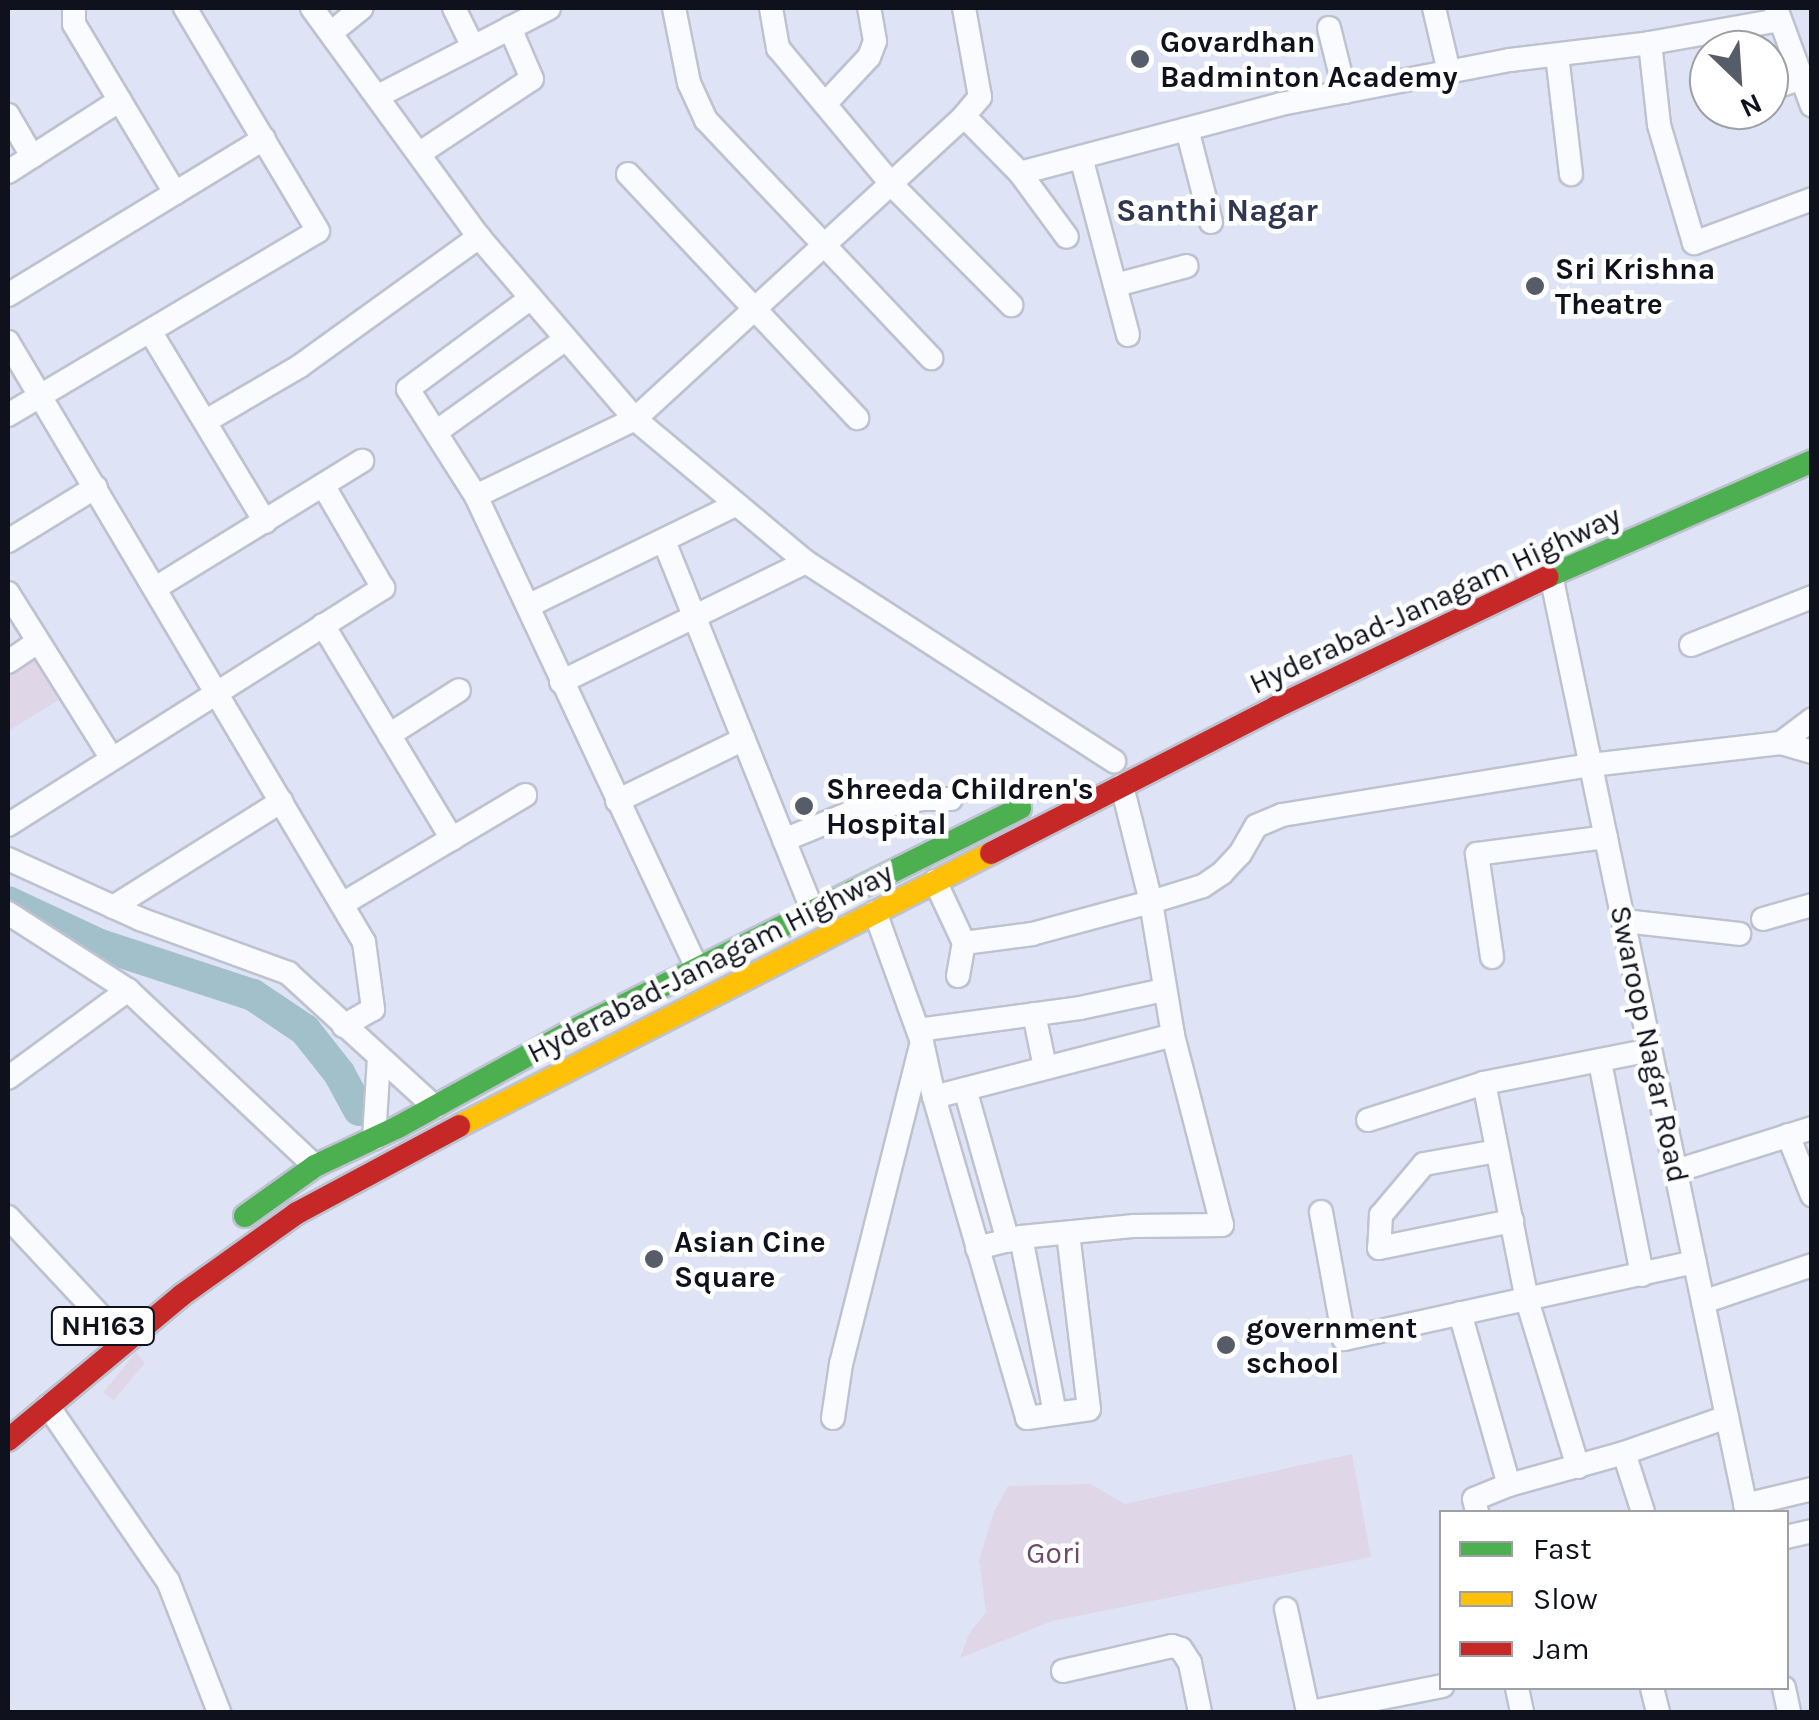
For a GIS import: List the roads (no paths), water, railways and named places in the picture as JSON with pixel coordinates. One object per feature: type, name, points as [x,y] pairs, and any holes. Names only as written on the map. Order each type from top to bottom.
[{"type":"highway","name":"Hyderabad-Janagam Highway","points":[[8,1440],[182,1295],[298,1213],[1122,786],[1778,464],[1812,437]]},
{"type":"highway","name":"Hyderabad-Janagam Highway","points":[[1211,714],[1778,464],[1812,462]]},
{"type":"highway","name":"Hyderabad-Janagam Highway","points":[[228,1228],[315,1166],[374,1139],[696,968],[1043,796]]},
{"type":"street","points":[[74,8],[74,24],[175,192]]},
{"type":"street","points":[[8,415],[318,231],[186,8]]},
{"type":"street","points":[[312,8],[380,96],[478,237],[635,419],[806,562],[1113,762]]},
{"type":"street","points":[[332,32],[362,8]]},
{"type":"street","points":[[454,8],[473,47]]},
{"type":"street","points":[[380,96],[550,8]]},
{"type":"street","points":[[674,8],[689,83],[706,120],[931,358]]},
{"type":"street","points":[[771,8],[778,48],[893,186],[1011,305]]},
{"type":"street","points":[[825,104],[869,56],[875,41],[869,8]]},
{"type":"street","points":[[476,496],[635,419],[893,186],[964,116],[980,97],[964,8]]},
{"type":"street","points":[[1434,8],[1450,72]]},
{"type":"street","points":[[1020,172],[1346,92],[1556,54],[1650,43],[1778,14],[1807,77],[1812,106]]},
{"type":"street","points":[[420,153],[532,79],[510,28]]},
{"type":"street","points":[[1328,28],[1346,92]]},
{"type":"street","points":[[1650,43],[1660,126],[1694,243],[1812,200]]},
{"type":"street","points":[[1556,54],[1571,174]]},
{"type":"street","points":[[8,172],[120,100]]},
{"type":"street","points":[[8,115],[32,156]]},
{"type":"street","points":[[964,116],[1020,172],[1068,237]]},
{"type":"street","points":[[1187,129],[1211,222]]},
{"type":"street","points":[[8,295],[264,139]]},
{"type":"street","points":[[1081,156],[1128,335]]},
{"type":"street","points":[[628,174],[857,418]]},
{"type":"street","points":[[206,421],[315,356],[478,237]]},
{"type":"street","points":[[1116,285],[1186,266]]},
{"type":"street","points":[[531,298],[408,389],[476,496],[618,801],[672,902],[696,968]]},
{"type":"street","points":[[150,331],[264,522]]},
{"type":"street","points":[[436,432],[566,339]]},
{"type":"street","points":[[8,342],[344,903],[369,959],[372,1009],[344,1026]]},
{"type":"street","points":[[156,587],[362,461]]},
{"type":"street","points":[[8,825],[383,588],[324,486]]},
{"type":"street","points":[[8,541],[96,487]]},
{"type":"street","points":[[530,605],[735,505]]},
{"type":"street","points":[[664,542],[786,854],[812,910]]},
{"type":"street","points":[[561,682],[806,562]]},
{"type":"street","name":"Swaroop Nagar Road","points":[[1551,575],[1746,1509]]},
{"type":"street","points":[[8,594],[110,757]]},
{"type":"street","points":[[1691,645],[1812,597]]},
{"type":"street","points":[[323,625],[452,838]]},
{"type":"street","points":[[8,662],[38,642]]},
{"type":"street","points":[[390,735],[459,690]]},
{"type":"street","points":[[1781,743],[1812,720]]},
{"type":"street","points":[[618,801],[744,739]]},
{"type":"street","points":[[964,943],[1032,934],[1203,886],[1240,854],[1256,826],[1282,815],[1591,765],[1781,743],[1812,752]]},
{"type":"street","points":[[976,1248],[1014,1239],[1134,1226],[1222,1225],[1173,1034],[1152,902],[1122,786]]},
{"type":"street","points":[[344,903],[525,794]]},
{"type":"street","points":[[786,854],[852,812],[922,799],[951,800]]},
{"type":"street","points":[[113,907],[282,801]]},
{"type":"street","points":[[1492,956],[1477,854],[1606,837]]},
{"type":"street","points":[[8,860],[113,907],[288,973],[318,996],[344,1026],[435,1107]]},
{"type":"street","points":[[935,882],[964,943],[958,976]]},
{"type":"street","points":[[1763,919],[1812,905]]},
{"type":"street","points":[[875,912],[920,1036],[1026,1418],[1090,1408],[1068,1234]]},
{"type":"street","points":[[8,913],[128,990],[315,1166]]},
{"type":"street","points":[[1624,921],[1739,934]]},
{"type":"street","points":[[11,1067],[128,990]]},
{"type":"street","points":[[920,1036],[1164,990]]},
{"type":"street","points":[[1034,1014],[1045,1067]]},
{"type":"street","points":[[934,1097],[1173,1034]]},
{"type":"street","points":[[833,1418],[841,1364],[920,1036]]},
{"type":"street","points":[[1368,1120],[1484,1083],[1650,1050]]},
{"type":"street","points":[[374,1139],[379,1058]]},
{"type":"street","points":[[1600,1062],[1642,1276]]},
{"type":"street","points":[[1484,1083],[1527,1300],[1578,1466]]},
{"type":"street","points":[[964,1088],[1014,1239],[1056,1414]]},
{"type":"street","points":[[1676,1170],[1812,1128]]},
{"type":"street","points":[[1788,1135],[1812,1195]]},
{"type":"street","points":[[1498,1151],[1424,1164],[1381,1215],[1378,1248],[1512,1221]]},
{"type":"street","points":[[1321,1212],[1344,1338],[1695,1262]]},
{"type":"street","points":[[8,1216],[107,1323]]},
{"type":"street","points":[[1703,1302],[1812,1265]]},
{"type":"street","points":[[1460,1312],[1510,1485]]},
{"type":"street","points":[[48,1406],[168,1581],[218,1712]]},
{"type":"street","points":[[1477,1510],[1474,1499],[1510,1485],[1624,1453],[1727,1417]]},
{"type":"street","points":[[1624,1453],[1642,1510]]},
{"type":"street","points":[[1746,1509],[1812,1489]]},
{"type":"street","points":[[1286,1609],[1309,1712],[1415,1702],[1439,1688]]},
{"type":"street","points":[[1063,1672],[1172,1646],[1180,1648],[1190,1663],[1200,1712]]},
{"type":"waterway","points":[[8,902],[100,945],[253,995],[305,1030],[339,1073],[359,1110]]},
{"type":"place","name":"Govardhan Badminton Academy","points":[[1140,59]]},
{"type":"place","name":"Sri Krishna Theatre","points":[[1535,286]]},
{"type":"place","name":"Shreeda Children's Hospital","points":[[804,806]]},
{"type":"place","name":"Asian Cine Square","points":[[654,1259]]},
{"type":"place","name":"government school","points":[[1226,1345]]},
{"type":"district","name":"Santhi Nagar","points":[[1217,211]]},
{"type":"park label","name":"Gori","points":[[1054,1553]]}]
